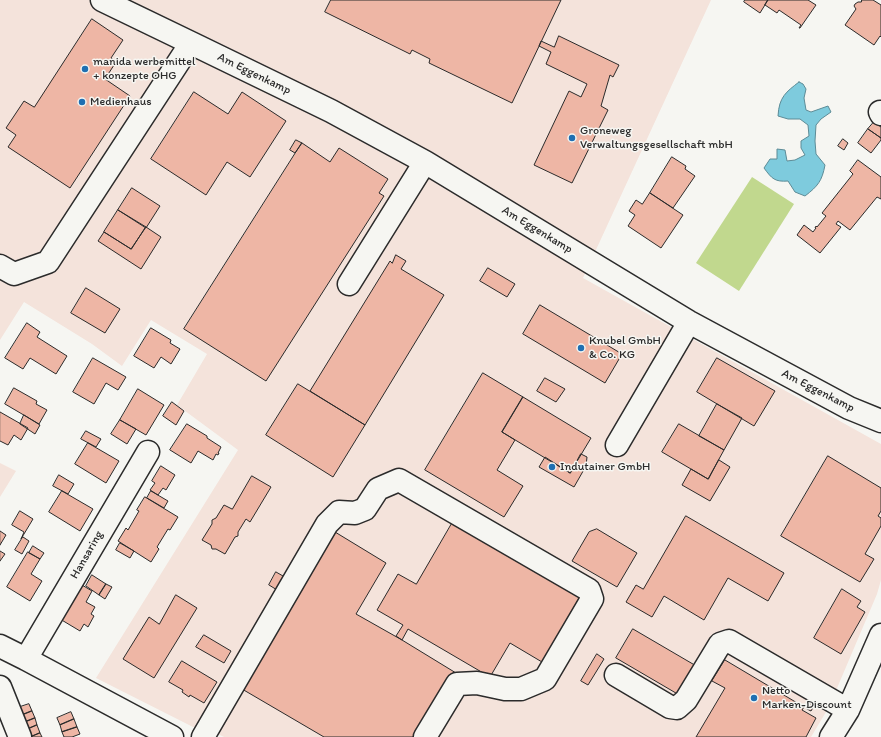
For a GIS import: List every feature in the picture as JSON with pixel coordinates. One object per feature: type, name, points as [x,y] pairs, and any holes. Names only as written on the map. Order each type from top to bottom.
[{"type":"street","name":"Am Eggenkamp","points":[[102,0],[331,111],[425,162],[689,322],[849,408],[881,421]]},
{"type":"street","points":[[0,266],[14,274],[48,262],[191,43]]},
{"type":"street","points":[[350,284],[425,162]]},
{"type":"street","points":[[617,445],[689,322]]},
{"type":"street","name":"Hansaring","points":[[26,659],[148,452]]},
{"type":"street","points":[[203,737],[327,524],[339,512],[355,513],[365,509],[378,489],[399,480],[588,590],[592,599],[545,679],[521,689],[505,689],[477,683],[457,684],[425,737]]},
{"type":"street","points":[[831,737],[848,710],[881,635]]},
{"type":"street","points":[[616,675],[670,707],[677,708],[686,700],[720,644],[729,641],[848,710]]},
{"type":"street","points":[[0,646],[172,737]]},
{"type":"street","points":[[0,687],[20,737]]},
{"type":"shaded area","points":[[0,0],[711,0],[583,278],[881,444],[881,580],[877,594],[829,707],[811,737],[224,737],[197,729],[96,678],[238,450],[177,405],[207,354],[151,320],[122,366],[92,344],[24,302],[0,340]]},
{"type":"shaded area","points":[[0,463],[16,471],[0,497]]},
{"type":"green space","points":[[752,177],[794,204],[739,291],[696,263]]},
{"type":"water","points":[[799,82],[803,84],[806,89],[804,98],[806,110],[811,112],[828,106],[831,112],[821,119],[816,125],[816,154],[825,165],[821,179],[805,196],[795,192],[788,181],[774,179],[764,168],[770,159],[777,159],[777,149],[785,150],[787,161],[795,160],[805,155],[801,148],[801,141],[809,136],[808,125],[800,119],[788,119],[778,116],[780,104],[784,96]]},
{"type":"building","points":[[331,0],[561,0],[512,103],[429,63],[430,59],[412,50],[410,54],[325,12]]},
{"type":"building","points":[[745,0],[768,0],[760,13],[744,2]]},
{"type":"building","points":[[768,0],[808,0],[816,5],[799,28],[801,25],[779,10],[777,13],[765,5]]},
{"type":"building","points":[[862,0],[873,0],[881,5],[881,37],[880,36],[874,45],[845,25],[856,9],[854,6],[855,4],[861,2]]},
{"type":"building","name":"Medienhaus","points":[[92,19],[123,40],[111,58],[116,62],[105,79],[130,96],[70,188],[8,147],[16,135],[6,128],[24,101],[34,107]]},
{"type":"building","points":[[559,36],[619,65],[613,77],[610,75],[601,106],[608,110],[572,183],[534,165],[569,91],[581,97],[587,84],[546,64],[551,52],[539,46],[541,41],[554,47]]},
{"type":"building","points":[[194,92],[228,114],[242,92],[286,121],[250,177],[227,162],[206,195],[151,159]]},
{"type":"building","points":[[874,122],[881,127],[881,138],[868,129]]},
{"type":"building","points":[[868,129],[881,138],[871,153],[858,143]]},
{"type":"building","points":[[843,139],[848,143],[844,150],[838,146]]},
{"type":"building","points":[[296,140],[302,143],[295,153],[290,150]]},
{"type":"building","points":[[302,143],[330,162],[339,148],[388,179],[379,193],[384,196],[266,381],[184,329]]},
{"type":"building","points":[[672,157],[686,166],[685,169],[695,176],[673,208],[650,193]]},
{"type":"building","points":[[858,160],[881,177],[881,199],[877,197],[850,230],[838,221],[836,224],[841,227],[820,253],[797,235],[804,225],[813,232],[816,226],[817,227],[826,216],[822,213],[853,174],[850,171]]},
{"type":"building","points":[[132,188],[160,206],[146,228],[118,210]]},
{"type":"building","points":[[650,193],[683,215],[661,248],[628,226],[635,215],[629,211],[636,200],[642,204]]},
{"type":"building","points":[[118,210],[146,227],[131,249],[104,232]]},
{"type":"building","points":[[146,227],[161,237],[141,269],[98,241],[104,232],[131,249]]},
{"type":"building","points":[[396,255],[406,261],[401,269],[444,295],[365,425],[310,391],[390,261],[392,263]]},
{"type":"building","points":[[488,268],[515,284],[507,297],[480,281]]},
{"type":"building","points":[[86,288],[120,309],[105,333],[71,313]]},
{"type":"building","points":[[540,305],[622,354],[605,383],[523,334]]},
{"type":"building","points":[[27,323],[40,332],[37,337],[67,356],[56,374],[30,358],[23,369],[5,358]]},
{"type":"building","points":[[151,328],[171,340],[170,343],[180,349],[171,364],[161,357],[154,368],[134,356]]},
{"type":"building","points":[[93,358],[126,377],[118,390],[106,383],[94,404],[73,392]]},
{"type":"building","points":[[717,358],[775,391],[754,426],[697,392]]},
{"type":"building","points":[[483,373],[523,397],[502,432],[515,440],[497,470],[523,486],[504,517],[425,470]]},
{"type":"building","points":[[545,378],[565,389],[556,402],[537,391]]},
{"type":"building","points":[[298,384],[365,425],[333,477],[266,435]]},
{"type":"building","points":[[14,388],[37,401],[36,404],[47,410],[39,424],[5,404]]},
{"type":"building","points":[[138,389],[164,405],[146,435],[120,420]]},
{"type":"building","points":[[523,397],[591,438],[570,473],[502,432]]},
{"type":"building","points":[[172,402],[184,411],[176,425],[163,416]]},
{"type":"building","points":[[717,404],[742,418],[724,450],[699,436]]},
{"type":"building","points":[[0,412],[28,428],[21,440],[14,435],[8,445],[0,441]]},
{"type":"building","points":[[24,415],[40,425],[35,434],[20,424]]},
{"type":"building","points":[[120,420],[136,429],[127,444],[111,434]]},
{"type":"building","points":[[187,424],[207,436],[207,438],[221,447],[218,455],[216,454],[213,460],[198,451],[191,463],[170,450]]},
{"type":"building","points":[[679,424],[724,450],[708,479],[662,452]]},
{"type":"building","points":[[86,431],[101,439],[96,447],[81,439]]},
{"type":"building","points":[[88,443],[119,461],[106,483],[75,464]]},
{"type":"building","points":[[581,454],[587,457],[586,466],[574,487],[539,467],[545,457],[570,473]]},
{"type":"building","points":[[828,456],[881,488],[881,511],[878,516],[881,518],[881,526],[865,554],[874,559],[860,582],[781,536]]},
{"type":"building","points":[[719,460],[730,467],[710,501],[682,485],[691,469],[708,479]]},
{"type":"building","points":[[161,466],[175,475],[166,490],[163,488],[158,495],[150,490],[155,483],[152,481]]},
{"type":"building","points":[[59,475],[74,484],[68,494],[53,486]]},
{"type":"building","points":[[252,476],[271,487],[250,522],[246,519],[238,532],[238,536],[235,537],[225,554],[216,549],[212,549],[211,545],[202,540],[212,524],[212,520],[216,518],[224,505],[232,509]]},
{"type":"building","points":[[62,491],[93,509],[80,531],[49,512]]},
{"type":"building","points":[[151,491],[168,501],[164,508],[147,498]]},
{"type":"building","points":[[145,497],[178,517],[170,530],[168,529],[157,547],[159,549],[151,562],[118,541],[126,528],[128,530]]},
{"type":"building","points":[[20,511],[33,519],[21,539],[24,532],[12,525]]},
{"type":"building","points":[[686,516],[784,573],[768,601],[728,578],[704,620],[664,596],[652,617],[626,602],[636,585],[643,589]]},
{"type":"building","points":[[454,520],[581,595],[542,662],[510,643],[490,677],[408,629],[402,640],[396,636],[403,625],[377,610],[398,574],[416,584]]},
{"type":"building","points":[[597,529],[637,553],[617,587],[572,561],[589,532]]},
{"type":"building","points":[[0,531],[6,535],[0,545]]},
{"type":"building","points":[[335,532],[386,563],[356,614],[456,673],[437,697],[413,737],[324,737],[242,689]]},
{"type":"building","points":[[23,537],[29,541],[22,554],[15,550]]},
{"type":"building","points":[[120,543],[134,551],[130,558],[116,550]]},
{"type":"building","points":[[33,546],[44,553],[40,559],[29,553]]},
{"type":"building","points":[[0,551],[5,554],[0,561]]},
{"type":"building","points":[[28,552],[40,559],[31,574],[42,581],[30,601],[7,587]]},
{"type":"building","points":[[276,572],[290,580],[282,593],[269,585]]},
{"type":"building","points":[[92,575],[106,584],[99,595],[86,586]]},
{"type":"building","points":[[106,584],[112,587],[105,599],[99,595]]},
{"type":"building","points":[[82,585],[92,591],[86,602],[95,607],[91,614],[94,616],[88,627],[84,624],[80,631],[60,619]]},
{"type":"building","points":[[842,589],[861,601],[857,607],[865,612],[841,654],[814,638]]},
{"type":"building","points":[[176,595],[197,608],[154,678],[123,659],[149,617],[159,624]]},
{"type":"building","points":[[633,629],[698,667],[681,696],[616,658]]},
{"type":"building","points":[[204,635],[231,651],[224,663],[196,647]]},
{"type":"building","points":[[597,654],[604,659],[588,685],[581,681]]},
{"type":"building","name":"Netto Marken-Discount","points":[[725,660],[804,707],[802,710],[816,718],[806,737],[696,737],[725,688],[712,681]]},
{"type":"building","points":[[182,661],[217,682],[204,703],[190,695],[189,697],[182,692],[183,690],[169,682]]},
{"type":"building","points":[[812,702],[815,704],[811,711],[807,709]]},
{"type":"building","points":[[29,704],[32,711],[17,717],[14,709]]},
{"type":"building","points":[[32,711],[35,718],[20,724],[17,717]]},
{"type":"building","points":[[71,712],[74,719],[60,725],[57,718]]},
{"type":"building","points":[[35,718],[37,725],[23,731],[20,724]]},
{"type":"building","points":[[74,719],[77,727],[62,732],[60,725]]},
{"type":"building","points":[[37,725],[40,733],[30,737],[23,731]]},
{"type":"building","points":[[77,727],[80,734],[72,737],[64,737],[62,732]]},
{"type":"building","points":[[40,733],[42,737],[30,737]]},
{"type":"place","name":"manida werbemittel + konzepte OHG","points":[[85,69]]},
{"type":"place","name":"Medienhaus","points":[[82,102]]},
{"type":"place","name":"Groneweg Verwaltungsgesellschaft mbH","points":[[572,138]]},
{"type":"place","name":"Knubel GmbH & Co. KG","points":[[581,348]]},
{"type":"place","name":"Indutainer GmbH","points":[[552,467]]},
{"type":"place","name":"Netto Marken-Discount","points":[[754,698]]}]
